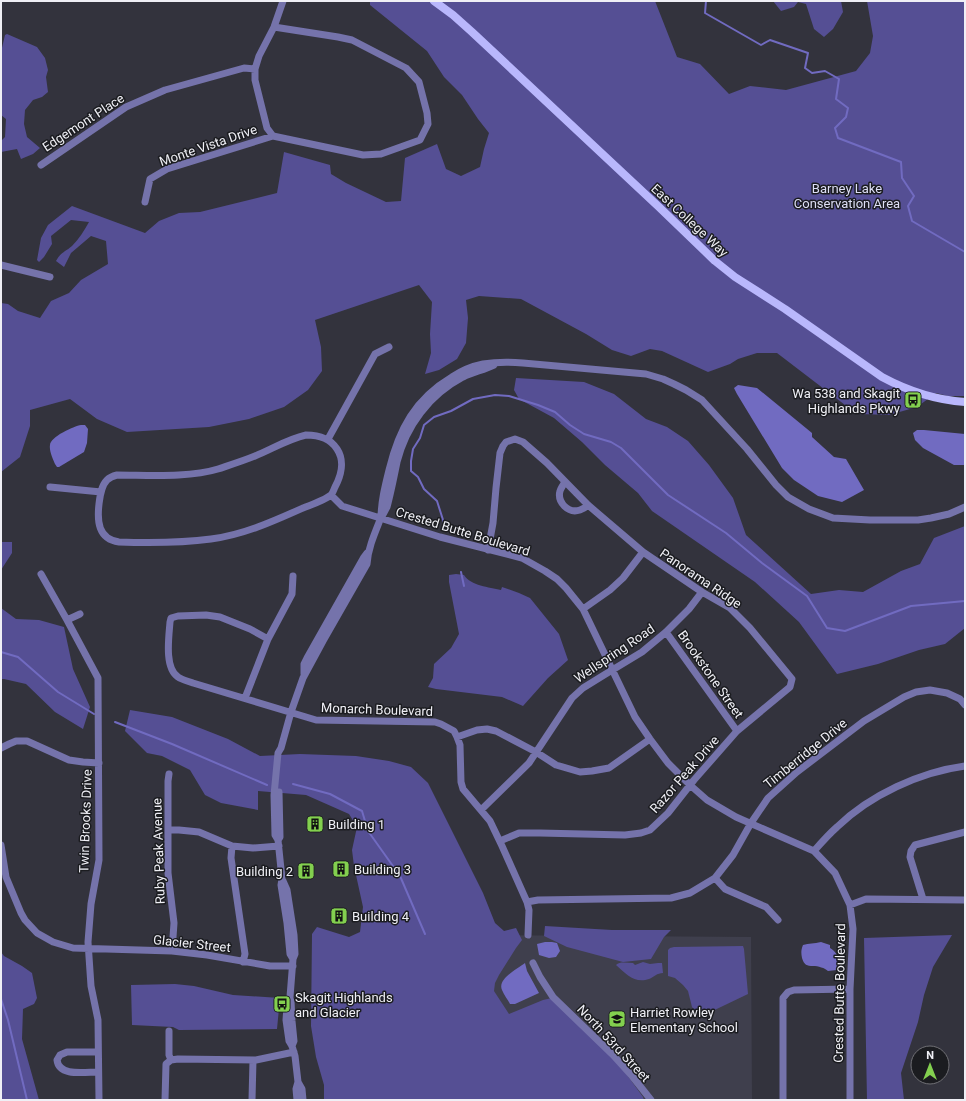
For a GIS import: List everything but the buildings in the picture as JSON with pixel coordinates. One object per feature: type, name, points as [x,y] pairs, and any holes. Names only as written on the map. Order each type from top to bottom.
[{"type":"main road","name":"East College Way","points":[[434,1],[453,14],[716,261],[735,277],[785,309],[882,377],[914,392],[945,400],[965,402]]},
{"type":"street","points":[[254,69],[274,27],[283,1]]},
{"type":"street","points":[[273,136],[363,155],[381,154],[420,140],[428,124],[427,113],[419,82],[406,68],[352,40],[274,27]]},
{"type":"street","name":"Edgemont Place","points":[[41,165],[126,107],[165,90],[244,68],[254,69]]},
{"type":"street","name":"Monte Vista Drive","points":[[145,202],[150,179],[167,168],[273,136],[267,128],[254,69]]},
{"type":"street","points":[[1,264],[50,277]]},
{"type":"street","points":[[328,439],[375,354],[389,347]]},
{"type":"street","points":[[302,1100],[302,1089],[298,1082],[293,1049],[292,1005],[290,997],[293,963],[290,954],[281,885],[282,879],[278,843],[280,837],[278,797],[282,757],[281,748],[291,712],[303,678],[304,664],[364,556],[368,553],[386,508],[402,446],[411,425],[428,403],[463,377],[496,364],[523,363],[646,374],[674,384],[702,400],[747,449],[776,485],[788,497],[809,509],[833,518],[918,520],[949,514],[965,507]]},
{"type":"street","points":[[315,435],[328,439],[337,449],[341,457],[342,468],[339,480],[331,494],[314,504],[278,520],[238,534],[212,539],[136,542],[112,541],[104,535],[100,526],[98,517],[100,492],[107,480],[118,475],[192,474],[216,470],[255,456],[299,436],[315,435]]},
{"type":"street","name":"Panorama Ridge","points":[[488,550],[493,523],[500,453],[506,442],[515,439],[523,442],[547,463],[588,505],[643,552],[702,592],[730,608],[750,628],[792,679]]},
{"type":"street","points":[[565,482],[560,490],[559,496],[566,507],[572,510],[580,510],[588,505]]},
{"type":"street","points":[[50,487],[100,492]]},
{"type":"street","name":"Crested Butte Boulevard","points":[[331,494],[342,506],[440,537],[522,558],[546,571],[557,579],[583,609],[635,717],[668,763],[707,800],[736,817],[814,851],[834,873],[850,905],[853,929],[850,989],[850,1100]]},
{"type":"street","points":[[583,609],[610,590],[623,578],[643,552]]},
{"type":"street","name":"Twin Brooks Drive","points":[[41,574],[98,678],[99,860],[92,904],[88,948],[92,986],[98,1020],[99,1100]]},
{"type":"street","points":[[246,698],[268,639],[292,594],[293,576]]},
{"type":"street","name":"Wellspring Road","points":[[481,810],[529,763],[572,698],[583,688],[642,652],[666,632],[689,609],[702,592]]},
{"type":"street","points":[[67,620],[80,614]]},
{"type":"street","name":"Monarch Boulevard","points":[[268,639],[250,629],[220,617],[206,615],[178,616],[171,618],[169,658],[171,670],[177,677],[316,720],[434,722],[454,731],[458,738]]},
{"type":"street","name":"Brookstone Street","points":[[666,632],[737,731]]},
{"type":"street","name":"Razor Peak Drive","points":[[500,841],[519,833],[626,835],[650,830],[668,813],[737,731],[790,687],[792,679]]},
{"type":"street","name":"Timberridge Drive","points":[[527,902],[538,900],[671,898],[690,893],[716,878],[733,855],[751,823],[768,798],[797,772],[864,721],[904,697],[916,692],[930,690],[947,693],[960,699],[965,705]]},
{"type":"street","points":[[528,935],[529,910],[527,902],[500,841],[490,821],[463,789],[461,782],[460,745],[458,738],[477,730],[487,729],[496,731],[536,752],[556,765],[580,772],[609,768],[650,739]]},
{"type":"street","points":[[1,748],[16,742],[27,741],[69,760],[99,763]]},
{"type":"street","points":[[814,851],[837,826],[862,806],[894,787],[922,775],[953,767],[965,766]]},
{"type":"street","name":"Ruby Peak Avenue","points":[[169,774],[168,874],[174,923],[172,951]]},
{"type":"street","points":[[168,830],[199,832],[232,846],[253,848],[278,843]]},
{"type":"street","points":[[923,899],[910,857],[914,845],[965,832]]},
{"type":"street","name":"Glacier Street","points":[[1,845],[6,877],[25,920],[36,933],[53,942],[73,948],[172,951],[207,955],[270,966],[293,963]]},
{"type":"street","points":[[232,846],[232,858],[245,954],[243,962]]},
{"type":"street","points":[[716,878],[725,889],[766,907],[778,920]]},
{"type":"street","points":[[850,905],[866,899],[965,900]]},
{"type":"street","name":"North 53rd Street","points":[[533,964],[553,997],[613,1055],[651,1100]]},
{"type":"street","points":[[783,1100],[783,998],[788,992],[794,990],[850,989]]},
{"type":"street","points":[[169,1031],[168,1055],[171,1060]]},
{"type":"street","points":[[165,1100],[166,1064],[171,1060],[256,1060],[293,1049]]},
{"type":"street","points":[[98,1052],[67,1052],[60,1054],[57,1060],[58,1065],[62,1070],[69,1072],[98,1072]]},
{"type":"street","points":[[252,1100],[253,1060]]},
{"type":"street","points":[[297,1100],[296,1089],[298,1082]]},
{"type":"shaded area","points":[[738,385],[757,388],[812,433],[812,437],[834,457],[846,459],[864,490],[842,502],[818,496],[794,480],[782,468],[737,394],[734,388]]},
{"type":"shaded area","points":[[81,425],[85,425],[88,429],[87,443],[84,452],[57,467],[51,452],[51,442],[63,432]]},
{"type":"shaded area","points":[[917,430],[965,434],[965,465],[954,465],[923,448],[915,440],[913,433]]},
{"type":"shaded area","name":"Harriet Rowley Elementary School","points":[[484,935],[751,937],[752,1100],[483,1100]]},
{"type":"shaded area","points":[[545,942],[557,943],[560,951],[556,957],[549,958],[539,955],[537,944]]},
{"type":"shaded area","points":[[821,942],[830,945],[830,948],[837,955],[839,964],[837,970],[828,971],[819,967],[805,964],[801,953],[803,945]]},
{"type":"shaded area","points":[[525,963],[527,971],[539,993],[515,1004],[510,1004],[502,990],[502,982]]},
{"type":"green space","name":"Barney Lake Conservation Area","points":[[370,1],[655,1],[677,57],[700,64],[729,94],[750,86],[786,90],[856,71],[870,53],[873,36],[867,1],[965,1],[965,396],[948,396],[936,393],[917,407],[889,415],[860,414],[845,405],[777,353],[757,353],[738,359],[730,364],[708,372],[662,351],[650,349],[631,356],[612,350],[586,334],[521,299],[479,296],[466,300],[468,318],[466,343],[457,359],[439,370],[425,374],[431,353],[430,334],[432,302],[419,285],[315,320],[321,347],[322,371],[308,390],[284,407],[249,419],[209,427],[127,432],[97,419],[70,399],[30,410],[30,426],[20,457],[1,472],[1,303],[8,304],[18,311],[40,318],[51,301],[69,293],[81,280],[108,264],[106,241],[91,236],[71,253],[64,267],[56,261],[61,254],[77,241],[89,222],[71,220],[51,236],[52,244],[44,257],[39,262],[37,260],[41,238],[48,225],[72,206],[145,233],[159,221],[179,213],[200,212],[277,193],[284,152],[330,165],[331,174],[346,183],[386,202],[401,201],[405,158],[437,144],[446,169],[461,176],[480,167],[489,133],[462,95],[444,77],[427,51],[370,5]]},
{"type":"green space","points":[[773,1],[841,1],[843,12],[833,29],[824,37],[814,29],[806,4],[798,2],[794,7],[781,11]]},
{"type":"green space","points":[[7,34],[37,47],[45,58],[48,70],[46,77],[48,92],[42,97],[33,100],[25,110],[24,124],[27,137],[40,148],[33,154],[21,159],[17,149],[1,152],[1,141],[5,137],[6,119],[1,115],[1,52],[5,35]]},
{"type":"green space","points":[[516,378],[584,382],[614,394],[646,419],[667,427],[688,441],[709,465],[733,498],[746,535],[811,594],[839,590],[863,592],[901,571],[920,564],[934,538],[965,526],[965,628],[945,644],[919,650],[878,664],[837,674],[799,622],[755,582],[652,511],[638,493],[554,418],[519,399],[514,390]]},
{"type":"green space","points":[[1,542],[12,542],[12,553],[1,570]]},
{"type":"green space","points":[[449,575],[464,575],[471,582],[481,586],[501,590],[502,587],[530,598],[559,634],[568,660],[548,678],[523,706],[502,697],[428,687],[433,678],[434,664],[451,648],[459,634],[449,582]]},
{"type":"green space","points":[[1,608],[16,619],[39,620],[64,627],[73,669],[90,707],[83,729],[55,712],[26,684],[1,679]]},
{"type":"green space","points":[[130,710],[172,717],[228,739],[260,756],[300,754],[356,756],[389,761],[411,767],[428,783],[483,893],[495,923],[504,931],[516,928],[522,940],[495,983],[494,991],[509,1014],[543,1000],[552,998],[619,1064],[644,1100],[324,1100],[324,1085],[316,1057],[311,1026],[312,934],[317,927],[349,937],[360,932],[363,907],[352,850],[357,827],[349,814],[306,795],[258,791],[258,810],[221,803],[205,795],[190,770],[162,756],[147,753],[125,731]]},
{"type":"green space","points":[[545,926],[612,930],[671,930],[664,937],[651,959],[623,962],[567,947],[544,936]]},
{"type":"green space","points":[[952,935],[933,967],[924,995],[918,1022],[901,1073],[904,1100],[867,1100],[864,938]]},
{"type":"green space","points":[[743,946],[748,994],[700,1017],[692,1007],[688,991],[675,978],[668,976],[668,950],[674,947]]},
{"type":"green space","points":[[1,952],[4,956],[32,973],[37,998],[34,1004],[23,1009],[22,1039],[39,1100],[1,1100]]},
{"type":"green space","points":[[624,962],[633,963],[635,965],[643,962],[650,964],[662,963],[663,973],[657,974],[649,979],[639,980],[623,972],[616,965]]},
{"type":"green space","points":[[175,984],[194,986],[233,995],[280,998],[277,1029],[179,1030],[173,1027],[132,1025],[131,985]]},
{"type":"waterway","points":[[706,1],[705,13],[761,45],[770,40],[808,53],[805,68],[812,73],[825,71],[839,79],[836,99],[848,108],[846,117],[835,128],[838,138],[901,162],[902,178],[914,196],[908,206],[912,221],[965,252]]},
{"type":"waterway","points":[[444,523],[437,501],[424,489],[418,477],[411,471],[413,449],[420,438],[424,425],[434,417],[451,411],[473,399],[495,395],[509,396],[555,412],[570,425],[584,434],[611,442],[621,448],[668,495],[726,533],[762,563],[807,596],[827,628],[845,631],[911,606],[965,601]]},
{"type":"waterway","points":[[461,572],[464,586]]},
{"type":"waterway","points":[[1,652],[18,657],[58,692],[94,714]]},
{"type":"waterway","points":[[115,722],[172,744],[267,785]]},
{"type":"waterway","points":[[293,784],[330,794],[362,811],[368,831],[400,876],[425,934]]},
{"type":"waterway","points":[[1,999],[8,1020],[27,1100]]},
{"type":"place","name":"Wa 538 and Skagit Highlands Pkwy","points":[[913,400]]},
{"type":"place","name":"Building 1","points":[[315,824]]},
{"type":"place","name":"Building 3","points":[[341,869]]},
{"type":"place","name":"Building 2","points":[[306,871]]},
{"type":"place","name":"Building 4","points":[[339,916]]},
{"type":"place","name":"Skagit Highlands and Glacier","points":[[282,1004]]},
{"type":"place","name":"Harriet Rowley Elementary School","points":[[617,1019]]}]
